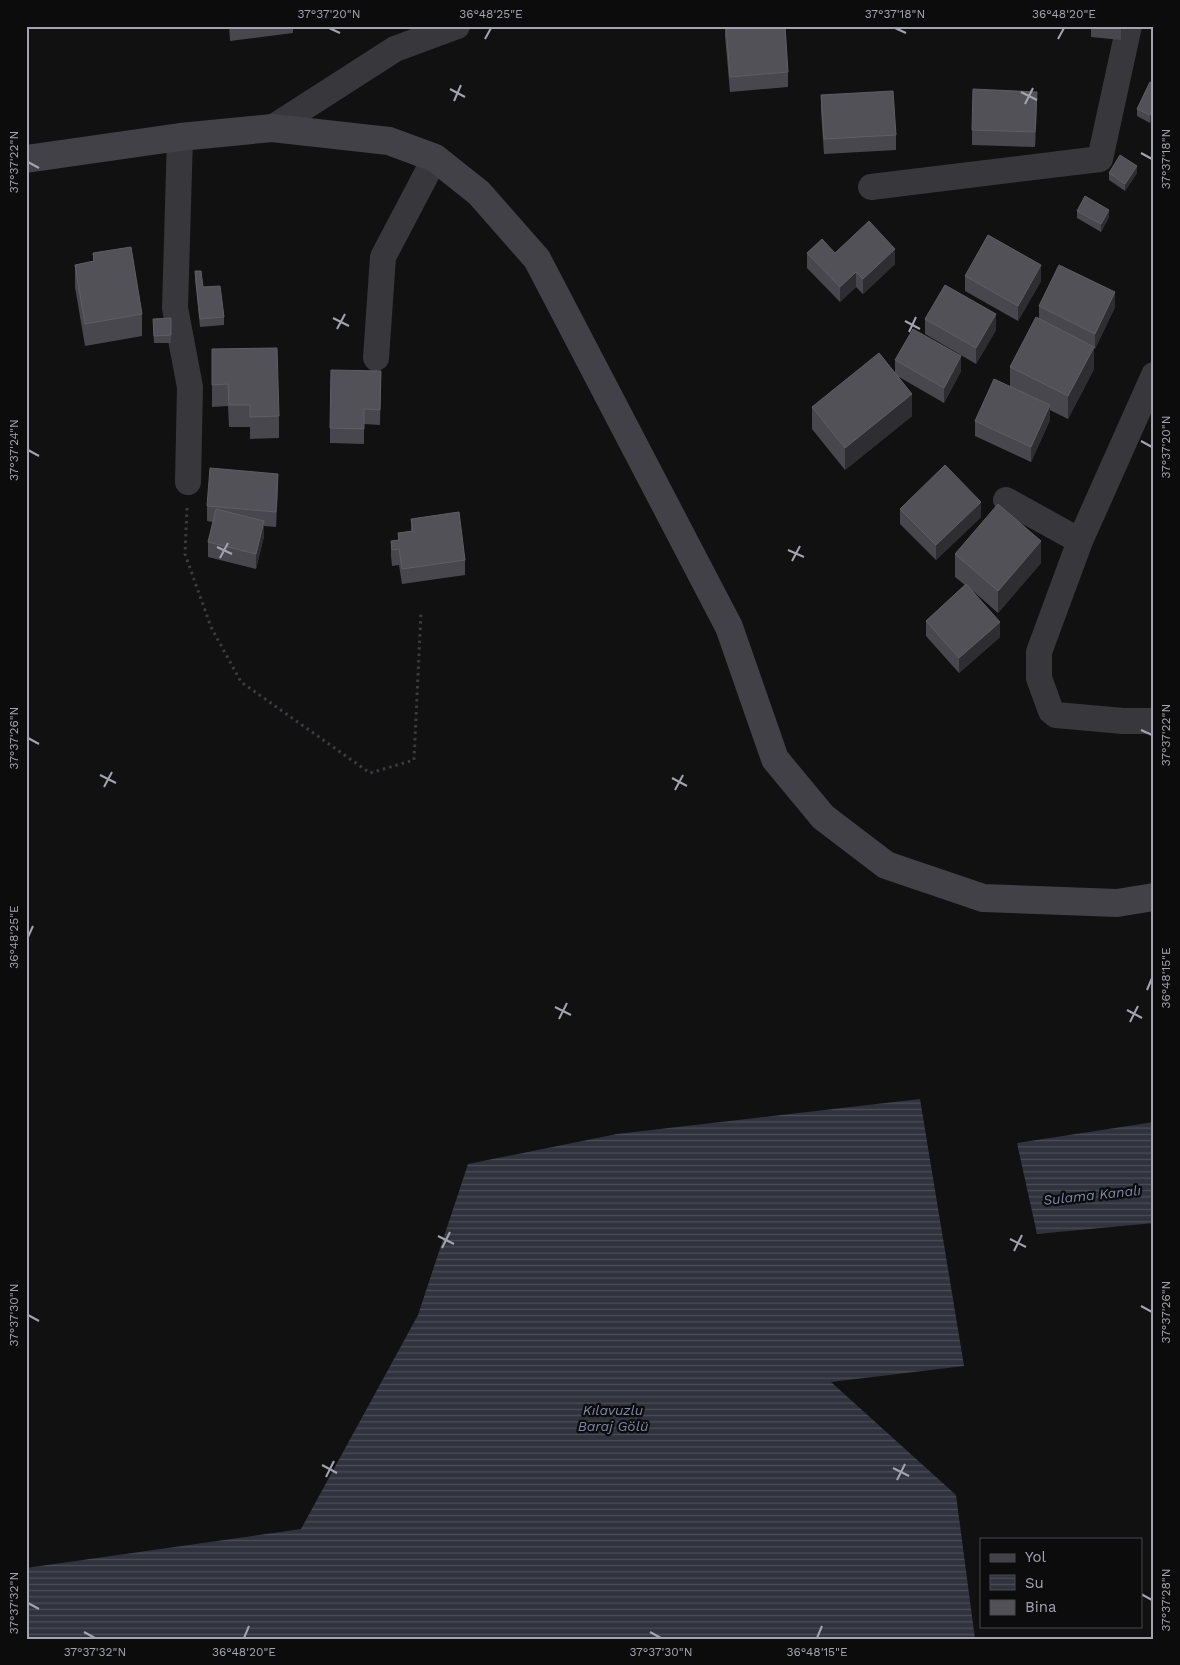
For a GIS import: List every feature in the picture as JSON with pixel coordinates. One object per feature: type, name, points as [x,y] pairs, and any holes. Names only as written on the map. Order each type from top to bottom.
[{"type":"street","points":[[272,128],[396,37],[457,26]]},
{"type":"street","points":[[871,187],[1100,159],[1128,26]]},
{"type":"street","points":[[26,159],[180,137],[272,128],[389,142],[435,158],[479,194],[537,259],[729,627],[775,759],[823,817],[886,865],[983,898],[1117,902],[1154,897]]},
{"type":"street","points":[[180,137],[175,308],[190,386],[188,482]]},
{"type":"street","points":[[376,358],[383,257],[435,158]]},
{"type":"street","points":[[1154,375],[1080,541],[1040,652],[1039,678],[1051,711],[1056,715],[1123,721],[1154,721]]},
{"type":"street","points":[[1006,500],[1080,541]]},
{"type":"path","points":[[188,482],[185,554],[211,627],[241,682],[370,773],[414,760],[421,612]]},
{"type":"water","name":"Kılavuzlu Baraj Gölü","points":[[920,1099],[964,1366],[831,1382],[956,1495],[975,1639],[26,1639],[26,1568],[301,1529],[418,1315],[468,1164],[617,1134]]},
{"type":"water","name":"Sulama Kanalı","points":[[1154,1122],[1154,1223],[1037,1234],[1017,1143]]},
{"type":"building","points":[[726,26],[785,26],[788,72],[730,77]]},
{"type":"building","points":[[1150,82],[1154,84],[1154,107],[1150,115],[1137,109]]},
{"type":"building","points":[[973,89],[1037,92],[1035,132],[972,130]]},
{"type":"building","points":[[893,91],[896,135],[824,139],[821,95]]},
{"type":"building","points":[[1120,155],[1137,166],[1125,184],[1109,173]]},
{"type":"building","points":[[1085,196],[1109,210],[1101,224],[1077,211]]},
{"type":"building","points":[[869,221],[895,249],[863,279],[856,272],[840,287],[807,253],[822,239],[835,253]]},
{"type":"building","points":[[988,235],[1041,265],[1018,306],[965,276]]},
{"type":"building","points":[[131,247],[142,314],[85,324],[75,265],[94,261],[93,253]]},
{"type":"building","points":[[1059,265],[1115,292],[1095,334],[1039,306]]},
{"type":"building","points":[[195,271],[201,271],[203,287],[220,286],[224,317],[200,319]]},
{"type":"building","points":[[945,285],[996,314],[976,348],[925,319]]},
{"type":"building","points":[[1036,317],[1094,347],[1068,396],[1010,367]]},
{"type":"building","points":[[171,318],[171,335],[154,336],[153,319]]},
{"type":"building","points":[[913,329],[961,356],[944,388],[895,360]]},
{"type":"building","points":[[277,348],[279,416],[250,417],[250,405],[229,405],[228,384],[212,385],[212,349]]},
{"type":"building","points":[[879,353],[912,394],[845,448],[812,407]]},
{"type":"building","points":[[331,370],[381,371],[380,410],[364,409],[364,429],[330,428]]},
{"type":"building","points":[[994,379],[1050,405],[1031,447],[975,421]]},
{"type":"building","points":[[945,465],[981,502],[936,545],[900,509]]},
{"type":"building","points":[[210,468],[278,474],[276,512],[207,506]]},
{"type":"building","points":[[998,504],[1041,541],[998,591],[955,554]]},
{"type":"building","points":[[216,509],[264,521],[256,554],[208,542]]},
{"type":"building","points":[[459,512],[465,560],[402,569],[399,549],[392,550],[391,541],[399,540],[398,533],[413,531],[411,519]]},
{"type":"building","points":[[966,584],[1000,622],[959,658],[926,621]]}]
